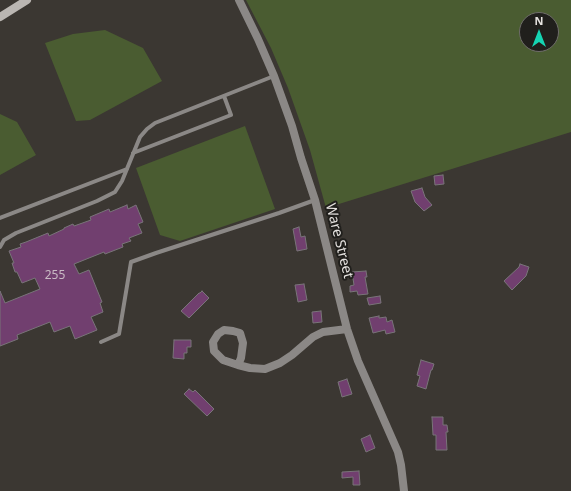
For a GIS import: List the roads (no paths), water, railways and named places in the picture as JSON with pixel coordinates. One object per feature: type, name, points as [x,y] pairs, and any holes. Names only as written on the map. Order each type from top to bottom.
[{"type":"main road","points":[[0,17],[27,0]]},
{"type":"street","name":"Ware Street","points":[[239,0],[274,76],[288,114],[315,200],[347,330],[358,360],[397,450],[401,465],[404,491]]},
{"type":"street","points":[[238,366],[241,358],[242,338],[240,333],[233,330],[224,330],[218,334],[213,342],[214,351],[223,360],[238,366],[265,369],[280,363],[313,337],[323,332],[347,330]]},
{"type":"lane","points":[[0,247],[4,240],[16,233],[98,201],[115,192],[122,181],[140,137],[154,123],[274,76]]},
{"type":"lane","points":[[133,153],[231,115],[224,96]]},
{"type":"lane","points":[[0,218],[127,169]]},
{"type":"lane","points":[[102,342],[119,334],[131,262],[315,200]]}]
